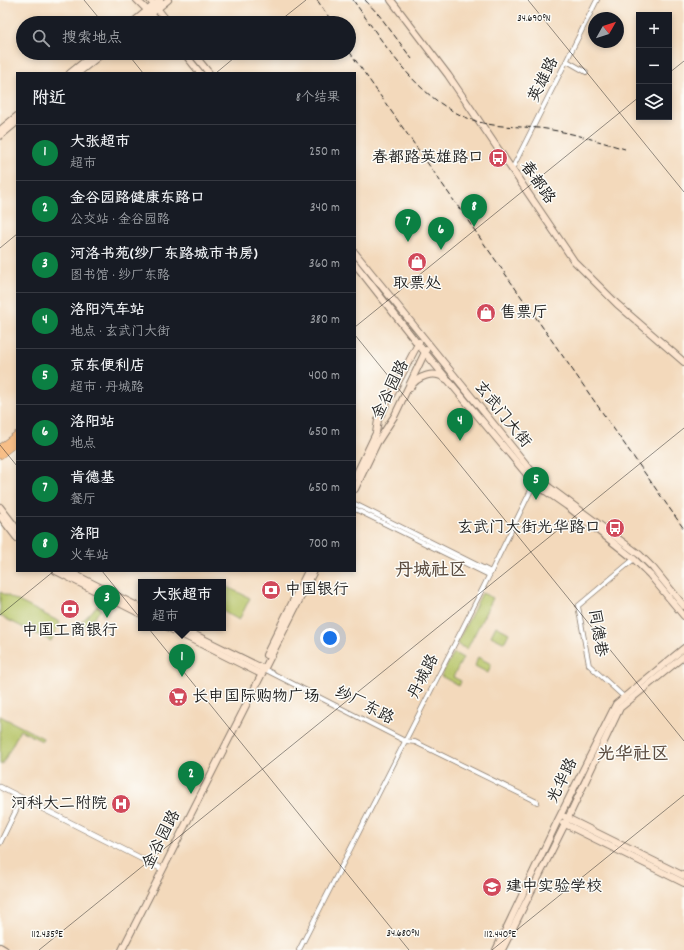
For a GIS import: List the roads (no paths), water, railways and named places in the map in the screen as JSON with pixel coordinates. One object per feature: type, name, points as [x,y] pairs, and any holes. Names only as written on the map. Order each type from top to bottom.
[{"type":"main road","points":[[137,0],[154,16]]},
{"type":"main road","points":[[146,16],[154,3],[160,0]]},
{"type":"main road","points":[[154,3],[168,0]]},
{"type":"main road","name":"春都路","points":[[391,0],[448,75],[576,259],[619,302],[684,359]]},
{"type":"main road","name":"春都路","points":[[394,0],[449,74],[574,261],[617,304],[684,362]]},
{"type":"main road","points":[[154,3],[164,16]]},
{"type":"main road","points":[[143,16],[150,12]]},
{"type":"main road","points":[[71,72],[86,60]]},
{"type":"main road","points":[[79,72],[94,60]]},
{"type":"main road","points":[[190,60],[199,72]]},
{"type":"main road","points":[[199,60],[208,72]]},
{"type":"main road","points":[[0,130],[16,117]]},
{"type":"main road","points":[[0,136],[16,123]]},
{"type":"main road","name":"玄武门大街","points":[[356,254],[536,481],[640,555],[653,568],[684,606]]},
{"type":"main road","name":"玄武门大街","points":[[356,265],[417,343],[536,481],[634,559],[650,575],[684,616]]},
{"type":"main road","name":"金谷园路","points":[[356,475],[376,433],[378,420],[417,343],[423,338]]},
{"type":"main road","name":"金谷园路","points":[[356,487],[400,403],[424,351],[430,346]]},
{"type":"main road","points":[[400,403],[413,383],[422,377],[430,375],[443,377],[454,386]]},
{"type":"main road","points":[[0,448],[16,435]]},
{"type":"main road","points":[[0,455],[16,442]]},
{"type":"main road","points":[[0,507],[16,528]]},
{"type":"main road","points":[[0,516],[16,537]]},
{"type":"main road","points":[[58,572],[138,612]]},
{"type":"main road","points":[[70,572],[138,606]]},
{"type":"main road","name":"金谷园路","points":[[261,671],[308,572]]},
{"type":"main road","name":"金谷园路","points":[[119,950],[261,671],[313,572]]},
{"type":"main road","name":"纱厂东路","points":[[175,631],[261,671]]},
{"type":"main road","name":"纱厂东路","points":[[187,631],[261,671]]},
{"type":"main road","name":"光华路","points":[[496,950],[559,817],[616,704],[684,648]]},
{"type":"main road","name":"光华路","points":[[502,950],[567,821],[620,708],[684,656]]},
{"type":"main road","points":[[559,817],[684,883]]},
{"type":"main road","points":[[567,821],[684,876]]},
{"type":"main road","name":"金谷园路","points":[[122,950],[161,869]]},
{"type":"main road","points":[[0,947],[5,950]]},
{"type":"street","name":"英雄路","points":[[512,168],[598,0]]},
{"type":"street","points":[[567,61],[586,72]]},
{"type":"street","name":"丹城路","points":[[299,950],[536,481]]},
{"type":"street","points":[[356,505],[490,574]]},
{"type":"street","points":[[356,509],[490,574]]},
{"type":"street","name":"同德巷","points":[[624,697],[589,665],[578,606],[634,559]]},
{"type":"street","name":"纱厂东路","points":[[261,671],[405,741],[415,742],[537,802]]},
{"type":"street","points":[[0,787],[161,869]]},
{"type":"street","points":[[0,843],[22,798]]},
{"type":"railway","points":[[317,0],[328,16]]},
{"type":"railway","points":[[353,0],[392,55],[407,72],[422,88],[439,102],[458,114],[488,124],[561,132],[589,138],[625,149]]},
{"type":"railway","points":[[365,0],[379,15],[412,59]]},
{"type":"railway","points":[[355,60],[684,529]]},
{"type":"place","name":"春都路英雄路口","points":[[498,158]]},
{"type":"place","name":"洛阳","points":[[474,227]]},
{"type":"place","name":"肯德基","points":[[408,242]]},
{"type":"place","name":"洛阳站","points":[[441,250]]},
{"type":"place","name":"取票处","points":[[417,262]]},
{"type":"place","name":"售票厅","points":[[486,313]]},
{"type":"place","name":"洛阳汽车站","points":[[460,441]]},
{"type":"place","name":"京东便利店","points":[[536,500]]},
{"type":"place","name":"玄武门大街光华路口","points":[[615,528]]},
{"type":"place","name":"中国银行","points":[[271,590]]},
{"type":"place","name":"中国工商银行","points":[[70,609]]},
{"type":"place","name":"河洛书苑(纱厂东路城市书房)","points":[[107,618]]},
{"type":"place","name":"大张超市","points":[[182,677]]},
{"type":"place","name":"长申国际购物广场","points":[[178,697]]},
{"type":"place","name":"金谷园路健康东路口","points":[[191,794]]},
{"type":"place","name":"河科大二附院","points":[[121,804]]},
{"type":"place","name":"建中实验学校","points":[[492,887]]},
{"type":"district","name":"丹城社区","points":[[431,571]]},
{"type":"district","name":"光华社区","points":[[633,755]]}]
